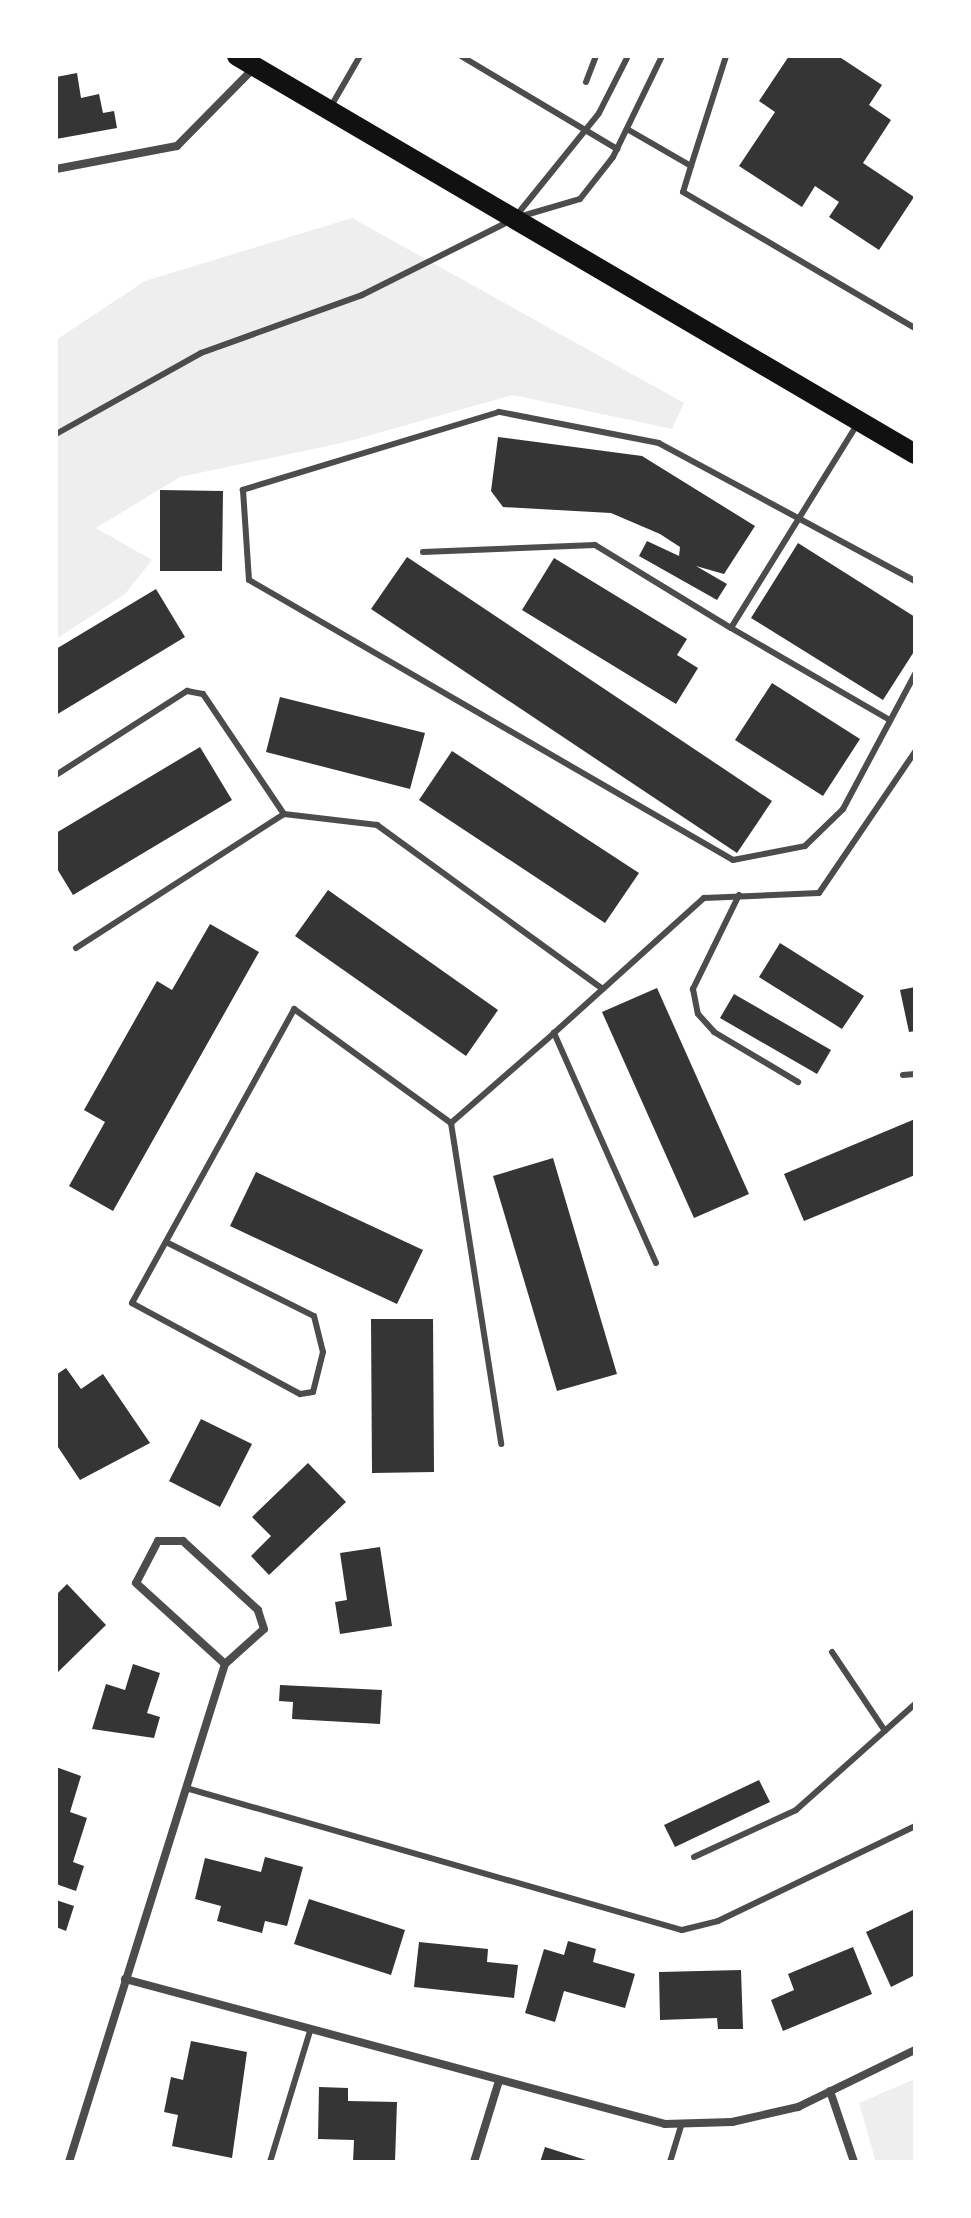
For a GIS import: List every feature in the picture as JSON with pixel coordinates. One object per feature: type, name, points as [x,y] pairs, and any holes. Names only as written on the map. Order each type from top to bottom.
[{"type":"main road","points":[[237,56],[859,421],[913,447]]},
{"type":"street","points":[[56,169],[177,146],[255,67]]},
{"type":"street","points":[[69,2162],[225,1664],[247,1648],[264,1620],[183,1541],[158,1541],[136,1583],[225,1664]]},
{"type":"street","points":[[125,1979],[498,2084],[681,2125],[765,2116],[830,2091],[915,2050]]},
{"type":"street","points":[[474,2162],[498,2084]]},
{"type":"street","points":[[830,2091],[854,2162]]},
{"type":"lane","points":[[328,110],[360,56]]},
{"type":"lane","points":[[461,56],[617,149]]},
{"type":"lane","points":[[586,82],[596,56]]},
{"type":"lane","points":[[514,219],[585,131],[628,56]]},
{"type":"lane","points":[[56,434],[201,353],[362,295],[514,219],[580,199],[617,149],[662,56]]},
{"type":"lane","points":[[726,56],[683,192],[915,328]]},
{"type":"lane","points":[[627,129],[691,166]]},
{"type":"lane","points":[[915,581],[659,443],[499,412],[255,482],[243,490],[242,562],[249,580],[733,860],[805,846],[843,809],[915,674]]},
{"type":"lane","points":[[731,628],[859,421]]},
{"type":"lane","points":[[423,552],[595,545],[890,720]]},
{"type":"lane","points":[[56,775],[187,691],[203,694],[284,814]]},
{"type":"lane","points":[[451,1123],[704,898],[819,893],[915,752]]},
{"type":"lane","points":[[76,948],[284,814],[377,825],[603,989]]},
{"type":"lane","points":[[739,895],[693,989],[698,1014],[714,1032],[798,1082]]},
{"type":"lane","points":[[166,1242],[314,1316],[323,1352],[313,1392],[300,1394],[132,1303],[294,1009],[451,1123],[501,1444]]},
{"type":"lane","points":[[554,1033],[656,1263]]},
{"type":"lane","points":[[903,1075],[915,1074]]},
{"type":"lane","points":[[832,1652],[885,1731]]},
{"type":"lane","points":[[694,1857],[796,1810],[915,1704]]},
{"type":"lane","points":[[186,1788],[682,1930],[718,1921],[915,1826]]},
{"type":"lane","points":[[270,2162],[310,2031]]},
{"type":"lane","points":[[670,2162],[681,2125]]},
{"type":"shaded area","points":[[352,218],[684,403],[672,429],[513,395],[346,442],[180,477],[96,528],[152,560],[125,594],[56,639],[56,340],[145,281]]},
{"type":"shaded area","points":[[915,2079],[915,2162],[876,2162],[859,2103]]},
{"type":"building","points":[[789,56],[838,56],[882,85],[869,105],[891,120],[863,163],[914,197],[879,250],[829,217],[839,202],[815,186],[802,207],[739,166],[775,112],[759,101]]},
{"type":"building","points":[[77,73],[81,98],[99,94],[103,113],[114,111],[117,128],[56,139],[56,77]]},
{"type":"building","points":[[498,437],[642,456],[755,526],[724,574],[696,566],[727,584],[717,600],[639,556],[647,541],[679,556],[680,547],[660,534],[611,513],[503,507],[491,491]]},
{"type":"building","points":[[160,490],[223,491],[222,571],[160,571]]},
{"type":"building","points":[[798,543],[915,617],[915,650],[883,700],[751,618]]},
{"type":"building","points":[[407,557],[772,801],[737,853],[371,609]]},
{"type":"building","points":[[554,558],[687,639],[677,655],[698,668],[676,704],[522,610]]},
{"type":"building","points":[[156,589],[185,637],[56,715],[56,649]]},
{"type":"building","points":[[772,683],[860,739],[823,796],[735,740]]},
{"type":"building","points":[[280,697],[425,733],[410,789],[266,752]]},
{"type":"building","points":[[200,747],[232,800],[73,895],[56,867],[56,833]]},
{"type":"building","points":[[452,751],[639,873],[605,923],[419,800]]},
{"type":"building","points":[[328,890],[498,1010],[466,1056],[295,936]]},
{"type":"building","points":[[210,924],[259,952],[113,1211],[69,1186],[105,1122],[84,1110],[157,981],[172,990]]},
{"type":"building","points":[[780,943],[864,996],[842,1029],[759,977]]},
{"type":"building","points":[[915,987],[915,1031],[909,1032],[900,990]]},
{"type":"building","points":[[657,988],[749,1194],[694,1218],[602,1012]]},
{"type":"building","points":[[734,994],[831,1050],[817,1074],[720,1018]]},
{"type":"building","points":[[915,1119],[915,1175],[804,1221],[784,1174]]},
{"type":"building","points":[[553,1158],[617,1374],[557,1391],[493,1176]]},
{"type":"building","points":[[256,1172],[423,1250],[397,1304],[230,1226]]},
{"type":"building","points":[[371,1319],[433,1319],[434,1472],[372,1473]]},
{"type":"building","points":[[66,1368],[81,1389],[103,1374],[150,1443],[80,1480],[56,1444],[56,1375]]},
{"type":"building","points":[[201,1419],[252,1444],[220,1507],[169,1481]]},
{"type":"building","points":[[308,1463],[346,1502],[269,1575],[251,1556],[271,1536],[252,1517]]},
{"type":"building","points":[[380,1547],[392,1626],[340,1634],[335,1602],[347,1600],[340,1553]]},
{"type":"building","points":[[67,1584],[106,1625],[56,1674],[56,1595]]},
{"type":"building","points":[[133,1664],[160,1673],[147,1713],[160,1717],[154,1738],[92,1729],[106,1684],[125,1690]]},
{"type":"building","points":[[280,1685],[382,1690],[380,1724],[292,1719],[293,1702],[279,1701]]},
{"type":"building","points":[[56,1767],[81,1776],[70,1812],[87,1818],[73,1862],[84,1866],[76,1891],[56,1884]]},
{"type":"building","points":[[759,1780],[770,1802],[675,1847],[664,1825]]},
{"type":"building","points":[[265,1857],[303,1867],[287,1926],[265,1921],[262,1933],[217,1921],[221,1906],[195,1899],[205,1858],[261,1872]]},
{"type":"building","points":[[309,1899],[405,1930],[391,1975],[294,1944]]},
{"type":"building","points":[[56,1900],[74,1906],[66,1931],[56,1927]]},
{"type":"building","points":[[915,1909],[915,1975],[891,1987],[866,1932]]},
{"type":"building","points":[[568,1941],[596,1949],[593,1962],[635,1974],[625,2008],[564,1991],[555,2022],[525,2013],[544,1949],[564,1955]]},
{"type":"building","points":[[419,1942],[488,1949],[487,1962],[518,1965],[514,1998],[414,1987]]},
{"type":"building","points":[[853,1947],[872,1994],[783,2031],[771,2000],[794,1990],[788,1974]]},
{"type":"building","points":[[741,1970],[743,2029],[718,2029],[717,2018],[660,2020],[659,1972]]},
{"type":"building","points":[[191,2041],[247,2052],[232,2158],[172,2146],[178,2115],[164,2112],[171,2077],[183,2080]]},
{"type":"building","points":[[319,2087],[348,2088],[348,2101],[397,2102],[395,2162],[353,2162],[354,2140],[318,2139]]},
{"type":"building","points":[[545,2147],[589,2161],[589,2162],[540,2162]]}]
